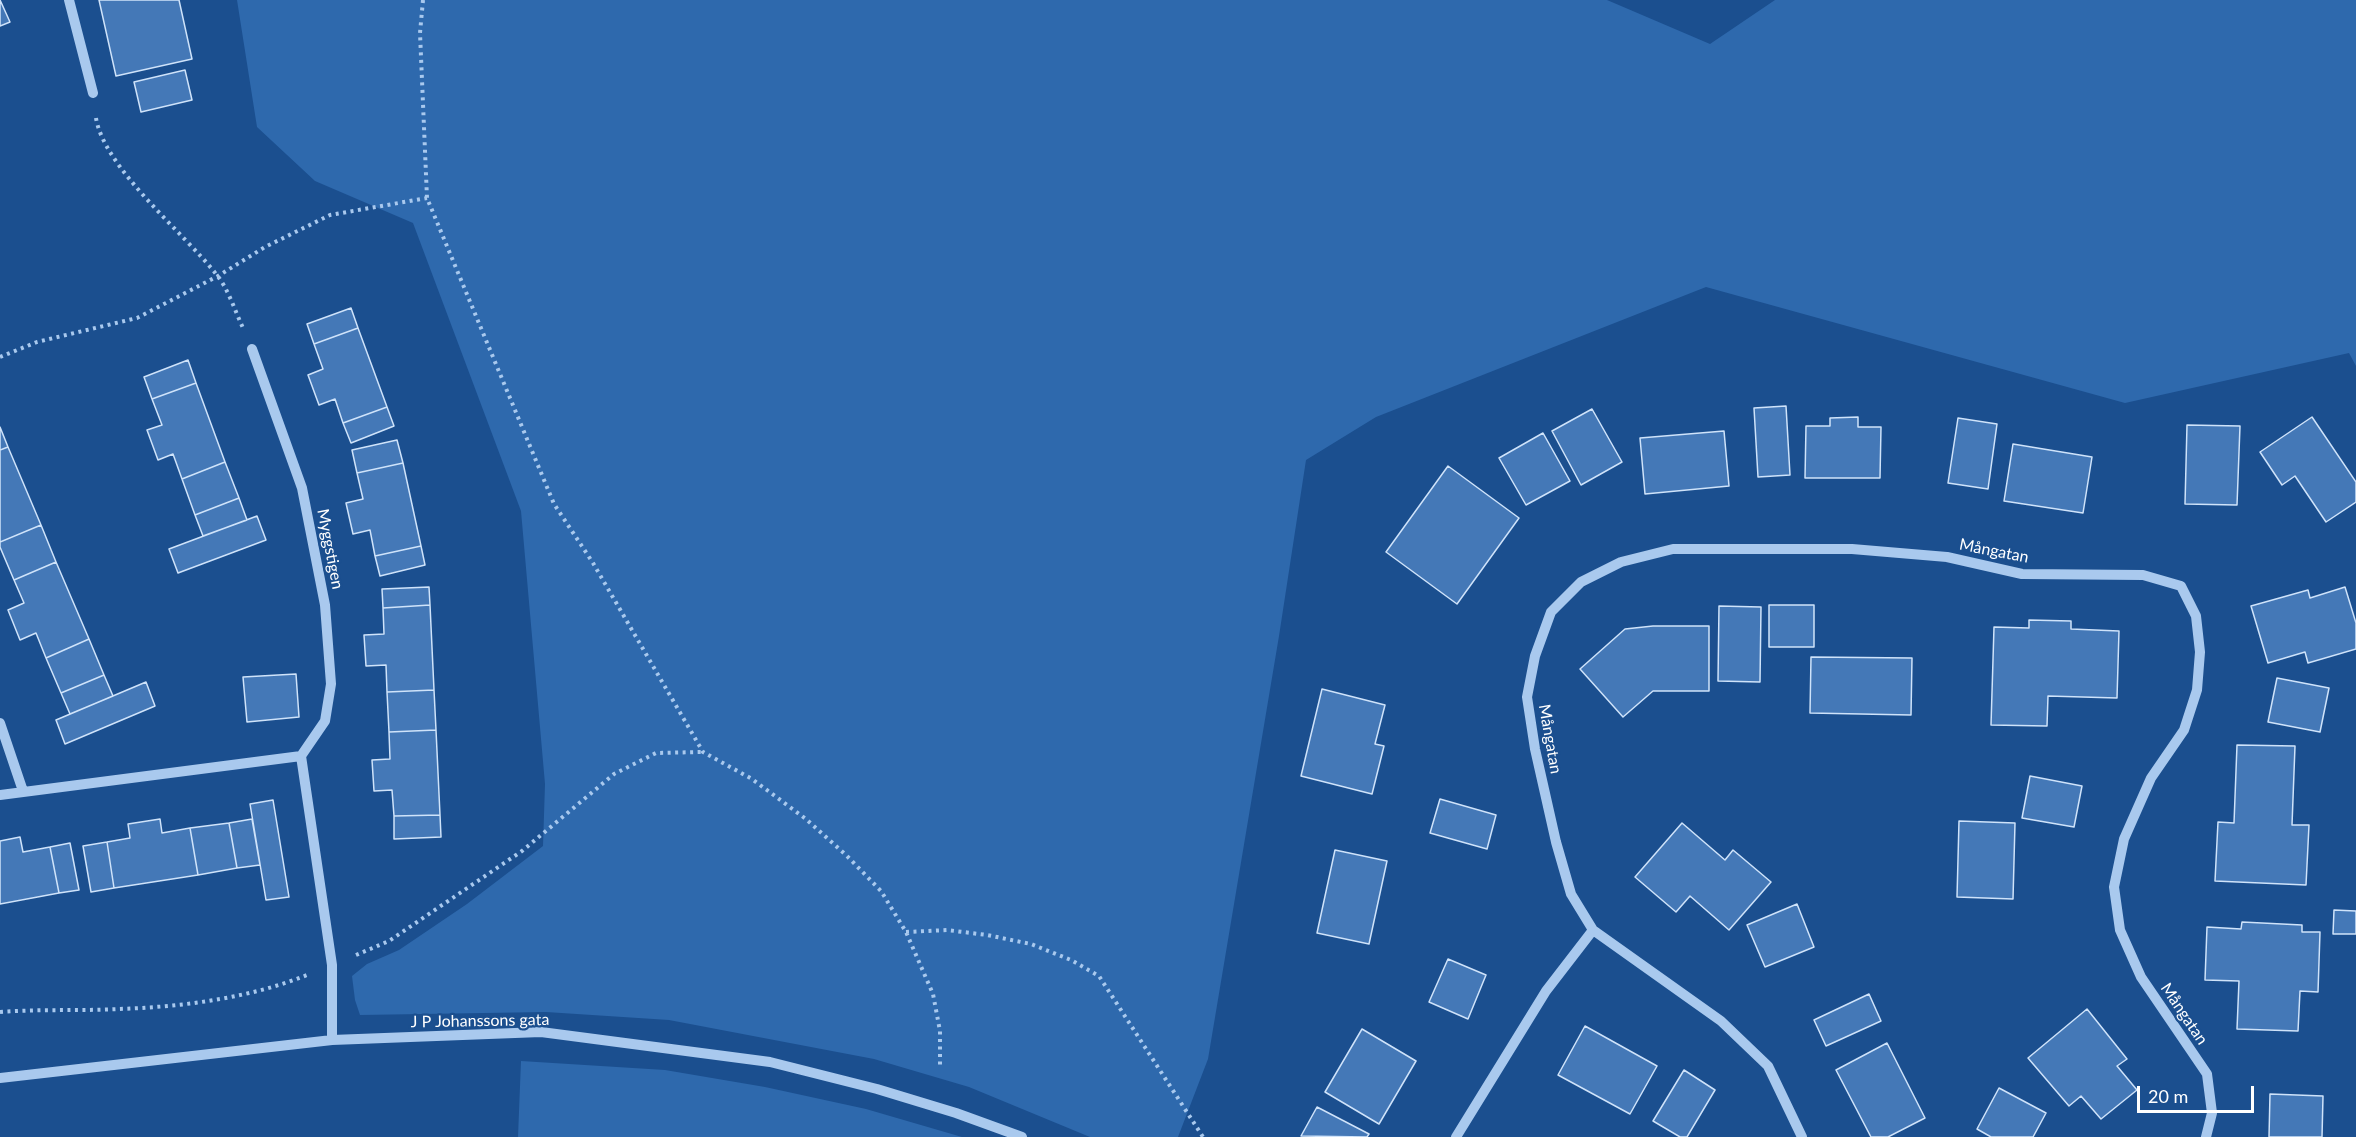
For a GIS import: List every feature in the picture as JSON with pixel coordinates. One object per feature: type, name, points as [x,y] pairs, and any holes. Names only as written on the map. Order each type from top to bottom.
[{"type":"street","points":[[69,0],[93,93]]},
{"type":"street","name":"Myggstigen","points":[[252,349],[302,489],[325,605],[331,684],[325,721],[301,756]]},
{"type":"street","name":"Mångatan","points":[[1802,1137],[1768,1066],[1721,1021],[1593,930],[1571,894],[1556,842],[1535,749],[1527,697],[1535,656],[1551,612],[1581,582],[1622,562],[1673,549],[1852,549],[1947,557],[2022,574],[2143,575],[2181,586],[2196,616],[2200,652],[2197,690],[2184,730],[2151,778],[2124,839],[2114,887],[2120,930],[2141,977],[2207,1074],[2212,1113],[2206,1137]]},
{"type":"street","points":[[0,723],[23,791]]},
{"type":"street","points":[[0,795],[301,756],[332,965],[332,1040]]},
{"type":"street","points":[[1455,1137],[1546,991],[1593,930]]},
{"type":"street","name":"J P Johanssons gata","points":[[0,1078],[332,1040],[541,1032],[770,1062],[876,1089],[956,1113],[1022,1137]]},
{"type":"path","points":[[423,0],[420,33],[427,198],[554,504],[593,563],[703,752]]},
{"type":"path","points":[[93,93],[98,127],[110,156],[218,276],[252,349]]},
{"type":"path","points":[[0,357],[37,342],[137,318],[218,276],[265,247],[330,215],[427,198]]},
{"type":"path","points":[[0,1012],[122,1009],[185,1003],[249,992],[294,981],[389,941],[522,851],[614,774],[656,753],[703,752],[752,779],[806,819],[881,891],[906,932],[933,994],[940,1031],[940,1068]]},
{"type":"path","points":[[906,932],[947,930],[1031,944],[1071,960],[1099,976],[1203,1137]]},
{"type":"shaded area","points":[[237,0],[1607,0],[1710,44],[1775,0],[2356,0],[2356,366],[2349,353],[2125,403],[1706,287],[1376,417],[1306,460],[1208,1059],[1178,1137],[1090,1137],[969,1087],[874,1059],[669,1020],[546,1012],[360,1015],[355,1000],[352,976],[367,964],[399,950],[467,904],[543,846],[545,784],[521,511],[413,223],[315,181],[257,127]]},
{"type":"shaded area","points":[[521,1061],[665,1070],[765,1087],[866,1109],[962,1137],[518,1137]]},
{"type":"building","points":[[0,0],[10,22],[0,26]]},
{"type":"building","points":[[99,0],[179,0],[192,59],[116,76]]},
{"type":"building","points":[[185,70],[192,100],[141,112],[134,82]]},
{"type":"building","points":[[351,308],[358,328],[314,344],[307,324]]},
{"type":"building","points":[[358,328],[387,407],[343,423],[335,399],[319,405],[308,375],[323,369],[314,344]]},
{"type":"building","points":[[188,360],[196,383],[152,399],[144,377]]},
{"type":"building","points":[[196,383],[225,462],[182,479],[173,454],[158,460],[147,430],[162,425],[152,399]]},
{"type":"building","points":[[1786,406],[1790,475],[1758,477],[1754,408]]},
{"type":"building","points":[[387,407],[394,426],[351,443],[343,423]]},
{"type":"building","points":[[1592,409],[1622,462],[1581,485],[1552,431]]},
{"type":"building","points":[[1858,417],[1858,427],[1881,427],[1880,478],[1805,478],[1806,426],[1830,426],[1830,418]]},
{"type":"building","points":[[2312,417],[2356,482],[2356,502],[2326,522],[2295,476],[2282,485],[2260,452]]},
{"type":"building","points":[[1958,418],[1997,424],[1988,489],[1948,483]]},
{"type":"building","points":[[2187,425],[2240,426],[2237,505],[2185,504]]},
{"type":"building","points":[[0,427],[8,447],[0,450]]},
{"type":"building","points":[[1724,431],[1729,486],[1645,494],[1640,438]]},
{"type":"building","points":[[1543,433],[1570,481],[1526,505],[1499,458]]},
{"type":"building","points":[[397,440],[403,463],[357,473],[352,450]]},
{"type":"building","points":[[2013,444],[2092,457],[2083,513],[2004,501]]},
{"type":"building","points":[[8,447],[41,525],[0,542],[0,450]]},
{"type":"building","points":[[225,462],[239,498],[195,515],[182,479]]},
{"type":"building","points":[[403,463],[421,546],[375,556],[370,530],[353,534],[346,503],[363,499],[357,473]]},
{"type":"building","points":[[1448,466],[1519,518],[1457,604],[1386,552]]},
{"type":"building","points":[[239,498],[247,520],[203,536],[195,515]]},
{"type":"building","points":[[257,516],[266,540],[178,573],[169,549]]},
{"type":"building","points":[[41,525],[56,562],[14,580],[0,542]]},
{"type":"building","points":[[421,546],[425,565],[380,576],[375,556]]},
{"type":"building","points":[[56,562],[89,639],[46,658],[36,633],[20,640],[8,610],[24,603],[14,580]]},
{"type":"building","points":[[429,587],[430,605],[383,608],[382,589]]},
{"type":"building","points":[[2345,587],[2356,623],[2356,649],[2308,663],[2305,652],[2268,663],[2251,606],[2308,590],[2310,598]]},
{"type":"building","points":[[430,605],[434,690],[387,692],[386,665],[366,666],[364,635],[384,634],[383,608]]},
{"type":"building","points":[[1769,605],[1814,605],[1814,647],[1769,647]]},
{"type":"building","points":[[1719,606],[1761,607],[1760,682],[1718,681]]},
{"type":"building","points":[[2029,620],[2071,621],[2071,629],[2119,631],[2117,698],[2048,696],[2047,726],[1991,725],[1994,627],[2029,628]]},
{"type":"building","points":[[1653,626],[1709,626],[1709,691],[1653,691],[1623,717],[1580,669],[1625,629]]},
{"type":"building","points":[[89,639],[104,675],[61,693],[46,658]]},
{"type":"building","points":[[1811,657],[1912,658],[1911,715],[1810,713]]},
{"type":"building","points":[[296,674],[299,717],[247,722],[243,677]]},
{"type":"building","points":[[104,675],[113,696],[70,714],[61,693]]},
{"type":"building","points":[[2277,678],[2329,688],[2320,732],[2268,722]]},
{"type":"building","points":[[146,682],[155,706],[65,744],[56,720]]},
{"type":"building","points":[[1322,689],[1385,705],[1375,744],[1384,746],[1372,794],[1301,776]]},
{"type":"building","points":[[434,690],[436,730],[389,732],[387,692]]},
{"type":"building","points":[[436,730],[440,815],[394,816],[392,790],[374,791],[372,760],[390,759],[389,732]]},
{"type":"building","points":[[2237,745],[2295,746],[2292,825],[2309,825],[2306,885],[2215,881],[2218,822],[2234,823]]},
{"type":"building","points":[[2030,776],[2082,786],[2074,827],[2022,818]]},
{"type":"building","points":[[1440,799],[1496,815],[1487,849],[1430,833]]},
{"type":"building","points":[[273,800],[289,897],[266,900],[250,804]]},
{"type":"building","points":[[440,815],[441,837],[394,839],[394,816]]},
{"type":"building","points":[[160,819],[162,833],[190,828],[198,875],[114,888],[107,842],[130,838],[128,824]]},
{"type":"building","points":[[252,819],[260,865],[237,868],[229,823]]},
{"type":"building","points":[[1959,821],[2015,823],[2013,899],[1957,897]]},
{"type":"building","points":[[229,823],[237,868],[198,875],[190,828]]},
{"type":"building","points":[[1682,823],[1725,860],[1733,850],[1771,882],[1729,930],[1690,896],[1676,912],[1635,877]]},
{"type":"building","points":[[20,837],[23,852],[50,847],[59,893],[0,904],[0,841]]},
{"type":"building","points":[[107,842],[114,888],[91,892],[83,846]]},
{"type":"building","points":[[70,843],[79,890],[59,893],[50,847]]},
{"type":"building","points":[[1335,850],[1387,861],[1369,944],[1317,933]]},
{"type":"building","points":[[1797,904],[1814,947],[1765,967],[1747,925]]},
{"type":"building","points":[[2334,910],[2356,911],[2356,934],[2333,934]]},
{"type":"building","points":[[2242,922],[2302,925],[2302,932],[2320,932],[2318,992],[2300,991],[2298,1031],[2237,1029],[2239,981],[2205,980],[2207,927],[2241,929]]},
{"type":"building","points":[[1448,959],[1486,975],[1468,1019],[1429,1002]]},
{"type":"building","points":[[1869,994],[1881,1021],[1826,1046],[1814,1020]]},
{"type":"building","points":[[2087,1009],[2127,1059],[2117,1066],[2137,1090],[2101,1119],[2081,1096],[2069,1106],[2028,1058]]},
{"type":"building","points":[[1585,1026],[1657,1066],[1630,1114],[1558,1075]]},
{"type":"building","points":[[1362,1029],[1416,1061],[1379,1124],[1325,1092]]},
{"type":"building","points":[[1887,1043],[1925,1118],[1888,1137],[1871,1137],[1836,1070]]},
{"type":"building","points":[[1684,1070],[1715,1090],[1687,1137],[1680,1137],[1653,1121]]},
{"type":"building","points":[[1999,1088],[2046,1113],[2033,1137],[1991,1137],[1977,1129]]},
{"type":"building","points":[[2270,1094],[2323,1096],[2322,1137],[2269,1137]]},
{"type":"building","points":[[1317,1107],[1369,1134],[1367,1137],[1301,1136]]}]
